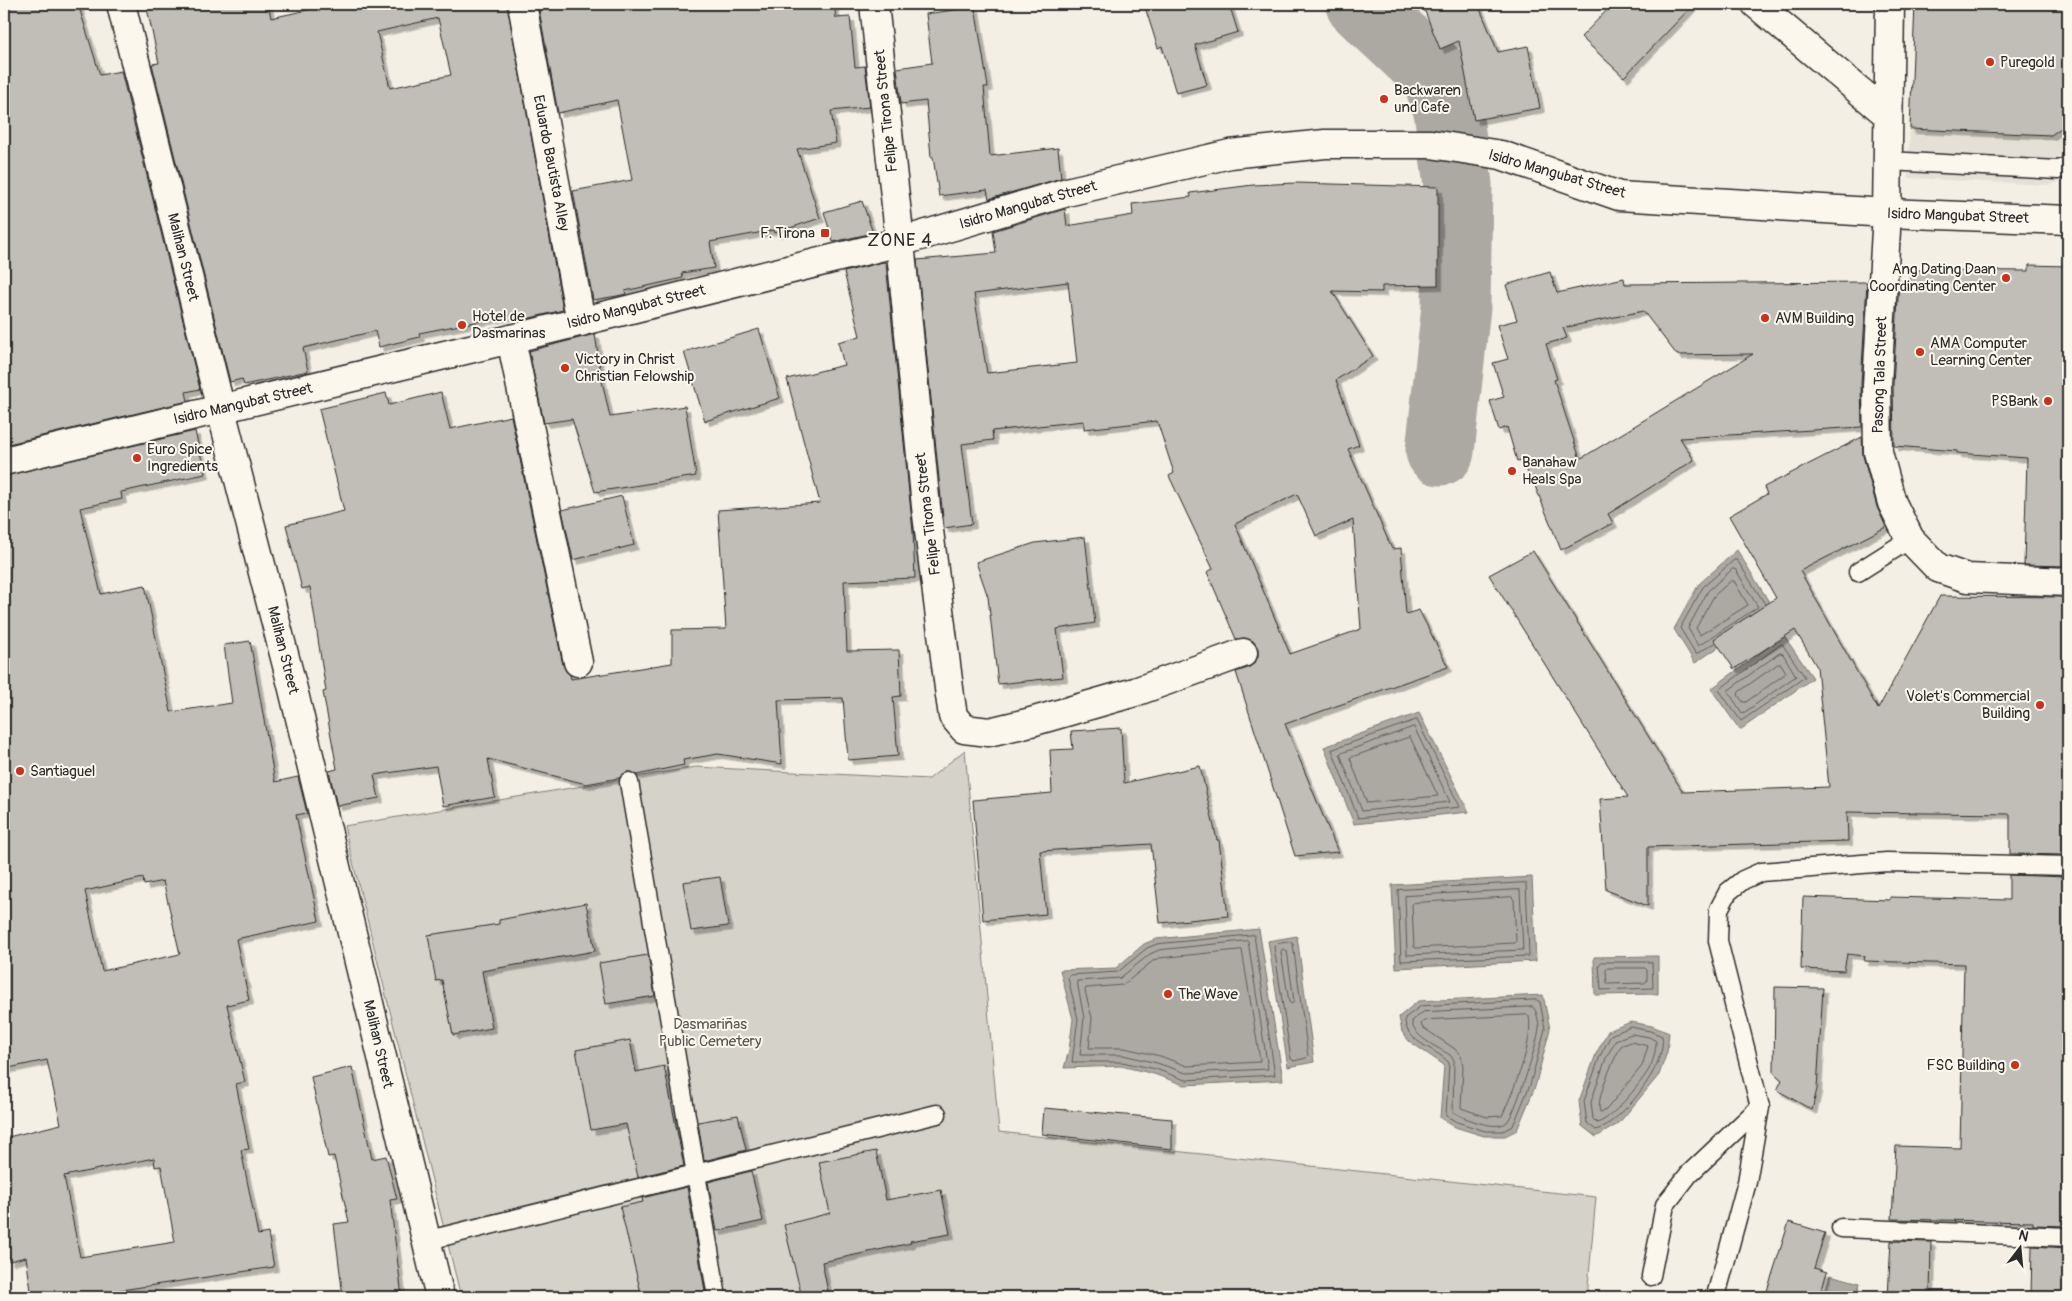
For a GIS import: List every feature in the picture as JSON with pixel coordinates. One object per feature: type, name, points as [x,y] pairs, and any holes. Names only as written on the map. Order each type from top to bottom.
[{"type":"street","name":"Malihan Street","points":[[121,4],[221,410],[292,685],[440,1297]]},
{"type":"street","name":"Eduardo Bautista Alley","points":[[522,4],[581,322]]},
{"type":"street","name":"Felipe Tirona Street","points":[[874,4],[926,507],[953,716],[964,729],[989,732],[1135,692],[1243,653]]},
{"type":"street","points":[[1756,4],[1888,115]]},
{"type":"street","name":"Pasong Tala Street","points":[[1890,4],[1887,213],[1877,385],[1878,452],[1892,503],[1910,538],[1938,568],[1967,578],[2068,582]]},
{"type":"street","name":"Isidro Mangubat Street","points":[[4,461],[581,322],[830,258],[900,242],[1071,191],[1230,154],[1325,144],[1431,144],[1501,155],[1619,196],[1887,213],[2068,220]]},
{"type":"street","points":[[511,339],[578,662]]},
{"type":"lane","points":[[1888,162],[2058,170],[2068,166]]},
{"type":"lane","points":[[1858,572],[1910,538]]},
{"type":"lane","points":[[629,782],[716,1297]]},
{"type":"lane","points":[[1716,1292],[1747,1182],[1760,1107],[1718,942],[1719,909],[1728,892],[1743,880],[1761,872],[1887,862],[2068,866]]},
{"type":"lane","points":[[1650,1276],[1665,1205],[1689,1174],[1760,1107]]},
{"type":"lane","points":[[425,1241],[937,1114]]},
{"type":"lane","points":[[1841,1228],[2068,1236]]},
{"type":"shaded area","name":"Puregold","points":[[1915,4],[2068,4],[2068,179],[2049,185],[1908,178]]},
{"type":"green space","name":"Dasmariñas Public Cemetery","points":[[965,750],[999,1132],[1596,1197],[1587,1297],[461,1297],[344,826],[696,767],[929,779]]},
{"type":"water","points":[[1737,550],[1774,610],[1695,663],[1674,629],[1699,584]]},
{"type":"water","points":[[1784,636],[1813,678],[1740,730],[1711,689]]},
{"type":"water","points":[[1419,713],[1469,812],[1354,824],[1324,747]]},
{"type":"water","points":[[1532,877],[1536,961],[1396,968],[1392,885]]},
{"type":"water","name":"The Wave","points":[[1259,929],[1283,1080],[1184,1085],[1154,1074],[1121,1066],[1064,1068],[1069,1050],[1073,1019],[1060,970],[1116,968],[1144,944],[1156,939]]},
{"type":"water","points":[[1297,936],[1314,1062],[1288,1067],[1268,941]]},
{"type":"water","points":[[1658,956],[1658,994],[1595,995],[1594,957]]},
{"type":"water","points":[[1543,995],[1550,1029],[1535,1087],[1517,1130],[1505,1136],[1484,1136],[1455,1127],[1440,1118],[1444,1065],[1409,1041],[1402,1032],[1399,1017],[1418,1001]]},
{"type":"water","points":[[1631,1022],[1652,1026],[1669,1033],[1667,1052],[1659,1075],[1618,1124],[1596,1137],[1582,1126],[1579,1101],[1596,1054],[1608,1031]]},
{"type":"water","points":[[1830,1275],[1860,1283],[1856,1297],[1824,1297]]},
{"type":"building","points":[[4,4],[78,4],[100,75],[121,71],[200,389],[186,392],[188,401],[4,445]]},
{"type":"building","points":[[146,4],[268,4],[271,18],[335,4],[507,4],[563,310],[518,321],[516,314],[419,333],[420,337],[379,347],[375,331],[303,348],[308,371],[244,385],[242,379],[230,382],[152,64],[159,63]],"holes":[[[438,18],[451,75],[390,88],[377,32]]]},
{"type":"building","points":[[538,4],[834,4],[836,18],[850,17],[855,67],[865,66],[870,107],[831,111],[836,143],[797,149],[820,218],[775,233],[774,230],[710,242],[714,268],[682,273],[683,278],[625,291],[626,294],[593,300],[573,191],[632,180],[617,100],[558,113]]},
{"type":"building","points":[[1144,4],[1229,4],[1238,32],[1195,45],[1207,85],[1176,93],[1162,46],[1158,48]]},
{"type":"building","points":[[1422,4],[1478,4],[1498,52],[1528,46],[1540,108],[1474,120],[1459,41],[1440,49]]},
{"type":"building","points":[[1613,4],[1694,4],[1624,77],[1581,37]]},
{"type":"building","name":"Puregold","points":[[1915,4],[2068,4],[2068,123],[2051,135],[1910,129]]},
{"type":"building","points":[[975,7],[988,87],[984,87],[990,156],[1058,148],[1061,178],[989,199],[987,190],[939,196],[933,157],[931,157],[926,101],[901,104],[897,68],[932,63],[926,14]]},
{"type":"building","points":[[1296,183],[1438,187],[1438,285],[1382,286],[1382,292],[1332,291],[1373,356],[1336,380],[1359,445],[1348,449],[1392,549],[1401,548],[1406,614],[1419,610],[1448,667],[1285,724],[1338,852],[1295,856],[1236,672],[1248,668],[1255,663],[1258,656],[1258,648],[1253,641],[1246,638],[1236,639],[1207,572],[1213,569],[1169,476],[1174,473],[1157,421],[1084,429],[1084,421],[992,431],[993,440],[962,444],[972,524],[944,528],[917,260],[996,253],[993,231],[1065,209],[1067,226],[1133,215],[1132,204],[1191,197],[1190,193],[1253,185]],"holes":[[[1068,282],[1077,363],[987,373],[974,294]],[[1297,494],[1316,536],[1353,520],[1361,629],[1290,654],[1235,524]]]},
{"type":"building","points":[[862,201],[873,233],[833,242],[824,212]]},
{"type":"building","points":[[883,262],[886,263],[913,532],[915,578],[844,581],[847,651],[899,650],[901,696],[893,697],[898,756],[848,760],[843,698],[778,700],[782,764],[718,754],[683,760],[684,765],[637,775],[627,772],[619,778],[586,784],[488,759],[495,797],[443,806],[436,766],[374,775],[379,798],[337,806],[329,771],[337,769],[323,692],[326,691],[310,587],[302,589],[286,525],[344,511],[319,409],[386,393],[389,405],[441,392],[450,429],[511,416],[563,665],[571,679],[672,663],[672,630],[726,629],[718,510],[820,503],[787,379],[844,365],[838,342],[860,336],[844,272]]},
{"type":"building","points":[[2029,265],[2068,266],[2068,566],[2024,565],[2027,458],[1894,446],[1893,385],[1899,281],[1910,281],[1910,270],[2029,271]]},
{"type":"building","points":[[1550,272],[1557,293],[1624,278],[1625,284],[1867,282],[1861,384],[1862,427],[1680,438],[1694,460],[1608,514],[1613,523],[1561,550],[1535,486],[1521,460],[1517,461],[1507,427],[1499,430],[1490,401],[1504,397],[1493,363],[1508,359],[1497,325],[1517,320],[1506,285]],"holes":[[[1643,311],[1677,355],[1753,354],[1580,459],[1554,380],[1557,379],[1546,344],[1567,338],[1563,328]]]},
{"type":"building","points":[[759,329],[780,398],[705,421],[684,352]]},
{"type":"building","points":[[595,334],[610,417],[685,406],[696,476],[595,492],[572,419],[544,423],[529,351]]},
{"type":"building","points":[[195,431],[205,474],[121,492],[122,499],[80,508],[101,594],[145,585],[171,712],[232,703],[224,645],[250,641],[275,782],[298,777],[307,813],[296,815],[319,921],[236,939],[249,1000],[227,1005],[245,1082],[236,1084],[249,1149],[241,1150],[258,1235],[268,1233],[274,1267],[75,1297],[32,1297],[26,1257],[9,1261],[4,1236],[4,1138],[61,1124],[47,1060],[4,1069],[4,476]],"holes":[[[143,878],[144,885],[163,881],[180,954],[102,971],[85,891]],[[154,1158],[155,1167],[161,1166],[175,1242],[80,1257],[64,1176]]]},
{"type":"building","points":[[1862,437],[1863,456],[1877,507],[1886,527],[1800,571],[1878,709],[1940,596],[2068,597],[2068,855],[2010,854],[2010,814],[1847,812],[1848,841],[1648,847],[1648,906],[1606,890],[1600,799],[1628,797],[1489,575],[1533,551],[1683,792],[1829,787],[1817,667],[1795,630],[1734,669],[1714,639],[1776,598],[1729,516],[1767,494],[1764,487]]},
{"type":"building","points":[[622,496],[634,545],[573,560],[562,510]]},
{"type":"building","points":[[1085,537],[1095,623],[1057,629],[1063,677],[998,684],[988,597],[976,562],[1035,543]]},
{"type":"building","points":[[1121,728],[1124,783],[1200,766],[1217,840],[1219,840],[1228,916],[1160,923],[1151,844],[1040,851],[1046,914],[983,920],[973,800],[1052,793],[1050,750],[1073,749],[1071,731]]},
{"type":"building","name":"FSC Building","points":[[2009,875],[2068,877],[2068,1226],[2033,1225],[2033,1222],[1892,1219],[1896,1146],[1960,1148],[1964,964],[1864,961],[1865,956],[1847,954],[1844,971],[1801,969],[1803,897],[1890,900],[1890,897],[2009,900]]},
{"type":"building","points":[[720,877],[728,926],[691,931],[683,882]]},
{"type":"building","points":[[586,903],[595,951],[482,971],[492,1028],[453,1035],[442,980],[436,981],[428,935],[499,924],[499,920]]},
{"type":"building","points":[[648,955],[655,996],[606,1004],[599,963]]},
{"type":"building","points":[[1775,987],[1823,988],[1817,1089],[1812,1110],[1777,1090],[1782,1080],[1774,1073]]},
{"type":"building","points":[[630,1040],[636,1072],[664,1066],[684,1166],[638,1177],[626,1124],[591,1130],[576,1050]]},
{"type":"building","points":[[352,1067],[372,1159],[386,1156],[397,1199],[390,1200],[402,1297],[343,1297],[334,1224],[349,1222],[334,1156],[328,1157],[311,1077]]},
{"type":"building","points":[[1044,1108],[1172,1119],[1172,1149],[1042,1134]]},
{"type":"building","points":[[738,1115],[746,1150],[704,1161],[698,1122]]},
{"type":"building","points":[[876,1151],[886,1200],[941,1190],[950,1234],[910,1241],[911,1243],[822,1262],[829,1297],[802,1297],[784,1225],[830,1213],[819,1162]]},
{"type":"building","points":[[751,1171],[763,1221],[717,1231],[708,1182]]},
{"type":"building","points":[[687,1187],[706,1297],[642,1297],[620,1207],[643,1202],[642,1198]]},
{"type":"building","points":[[1789,1222],[1825,1233],[1814,1268],[1827,1272],[1819,1297],[1765,1297]]},
{"type":"building","points":[[1891,1241],[1931,1242],[1930,1297],[1888,1297]]},
{"type":"building","points":[[2032,1246],[2068,1248],[2068,1297],[2031,1297]]},
{"type":"waterway","points":[[1360,4],[1436,75],[1448,110],[1458,185],[1456,307],[1440,451]]},
{"type":"place","name":"Puregold","points":[[1990,62]]},
{"type":"place","name":"Backwaren und Cafe","points":[[1384,99]]},
{"type":"place","name":"F. Tirona","points":[[825,233]]},
{"type":"place","name":"Ang Dating Daan Coordinating Center","points":[[2006,278]]},
{"type":"place","name":"AVM Building","points":[[1765,318]]},
{"type":"place","name":"Hotel de Dasmarinas","points":[[462,325]]},
{"type":"place","name":"AMA Computer Learning Center","points":[[1920,352]]},
{"type":"place","name":"Victory in Christ Christian Felowship","points":[[565,368]]},
{"type":"place","name":"PSBank","points":[[2048,401]]},
{"type":"place","name":"Euro Spice Ingredients","points":[[137,458]]},
{"type":"place","name":"Banahaw Heals Spa","points":[[1512,471]]},
{"type":"place","name":"Volet's Commercial Building","points":[[2040,705]]},
{"type":"place","name":"Santiaguel","points":[[20,771]]},
{"type":"place","name":"The Wave","points":[[1168,994]]},
{"type":"place","name":"FSC Building","points":[[2015,1065]]},
{"type":"district","name":"ZONE 4","points":[[900,240]]}]
